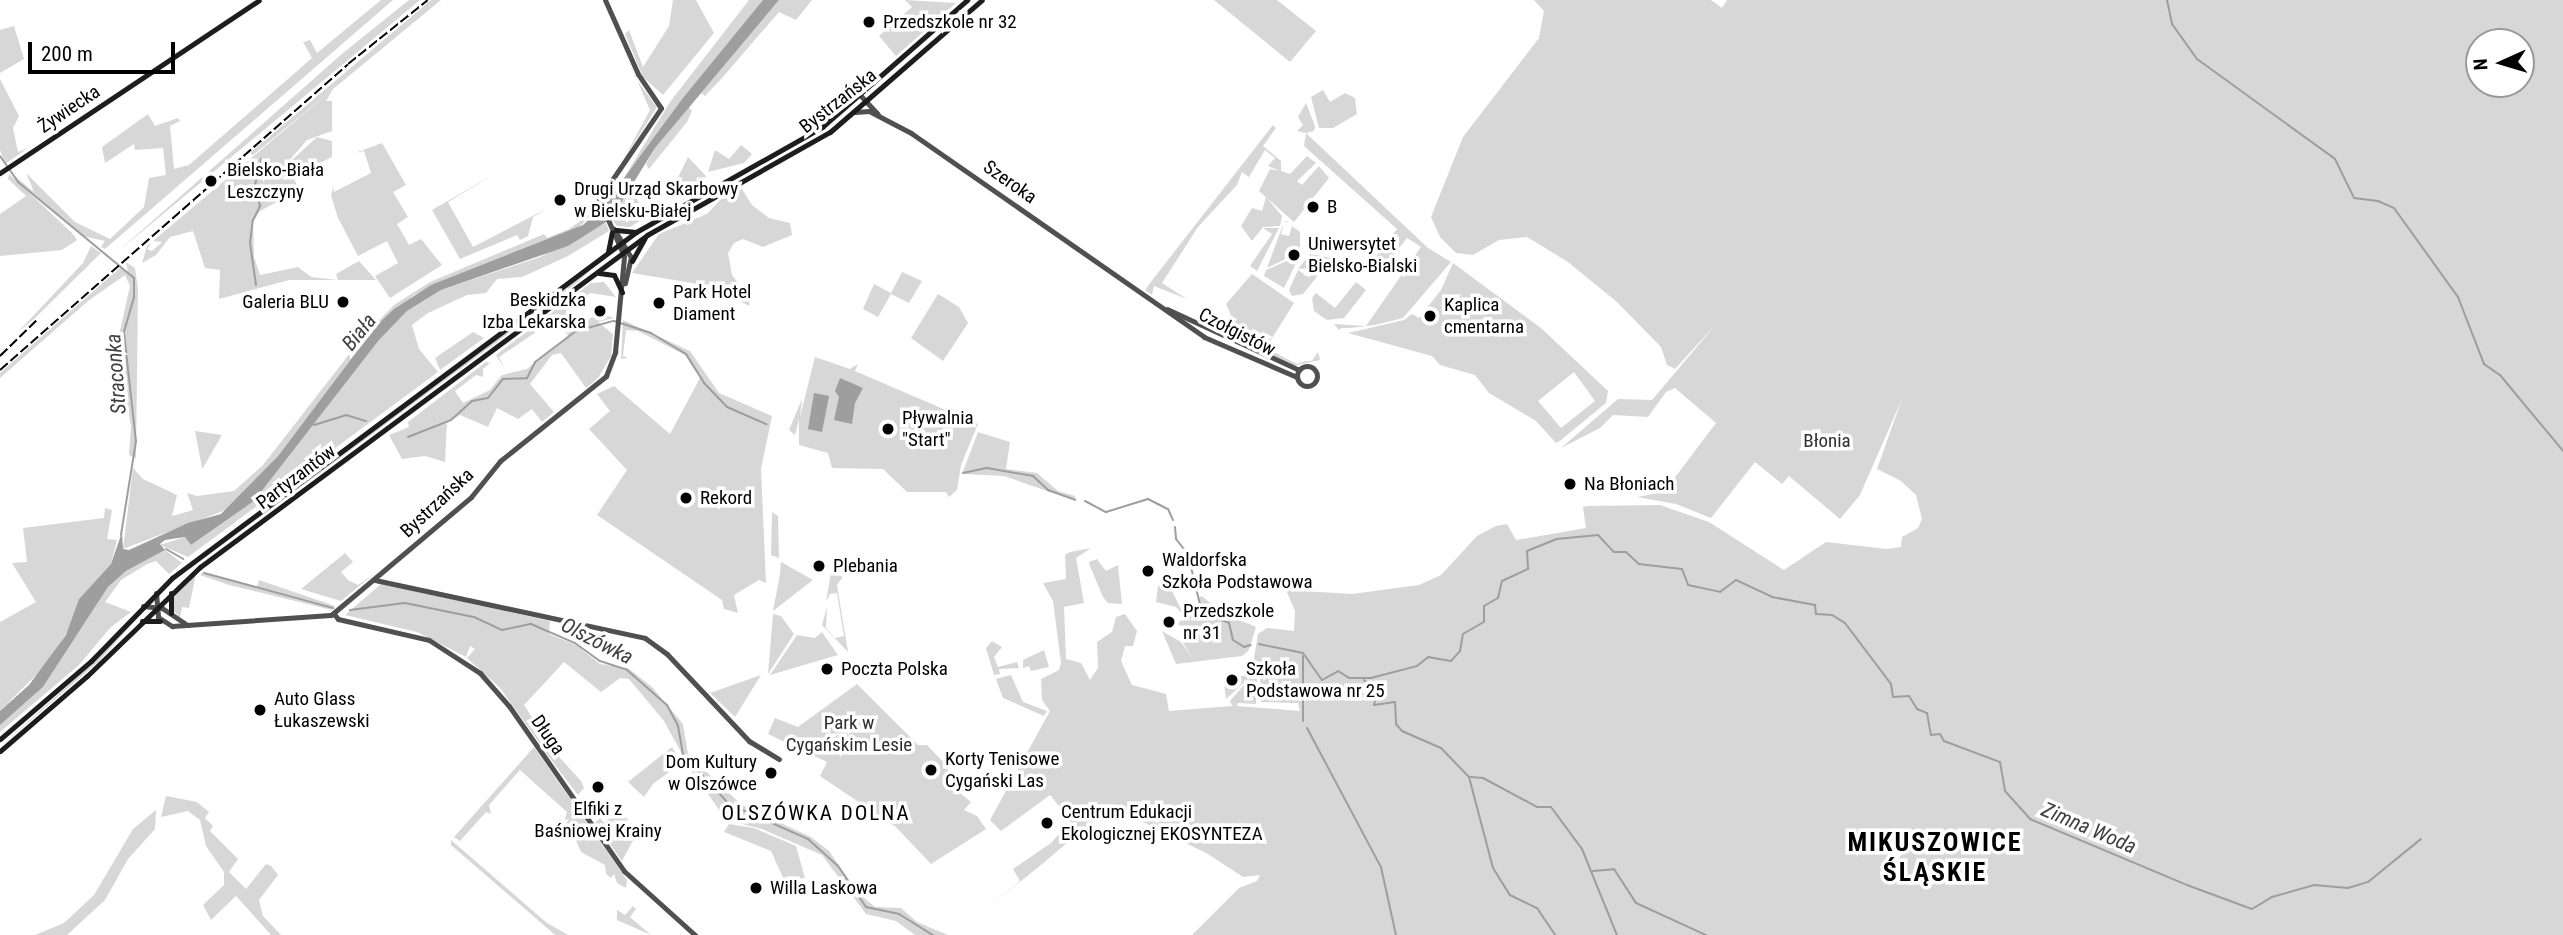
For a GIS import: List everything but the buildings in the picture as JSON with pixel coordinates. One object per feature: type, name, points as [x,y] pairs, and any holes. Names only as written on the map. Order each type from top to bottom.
[{"type":"main road","name":"Żywiecka","points":[[0,173],[259,0]]},
{"type":"main road","name":"Bystrzańska","points":[[621,243],[636,232],[812,134],[968,0]]},
{"type":"main road","name":"Bystrzańska","points":[[625,251],[646,235],[814,142],[866,102],[982,0]]},
{"type":"main road","points":[[940,25],[945,32]]},
{"type":"main road","points":[[608,252],[614,231],[636,232]]},
{"type":"main road","points":[[632,261],[646,235]]},
{"type":"main road","name":"Partyzantów","points":[[0,739],[91,661],[156,593],[621,243]]},
{"type":"main road","name":"Partyzantów","points":[[0,751],[88,676],[173,589],[625,251]]},
{"type":"main road","points":[[589,277],[611,273],[622,292]]},
{"type":"main road","points":[[171,614],[173,589]]},
{"type":"main road","points":[[142,621],[160,621]]},
{"type":"street","points":[[605,0],[638,74],[661,105],[600,196],[601,207],[621,243]]},
{"type":"street","points":[[860,95],[866,102]]},
{"type":"street","name":"Szeroka","points":[[866,102],[869,111]]},
{"type":"street","name":"Szeroka","points":[[866,102],[880,116]]},
{"type":"street","name":"Szeroka","points":[[855,111],[869,111],[880,116],[1119,277]]},
{"type":"street","name":"Bystrzańska","points":[[621,243],[632,261],[622,292]]},
{"type":"street","name":"Bystrzańska","points":[[334,614],[471,497],[500,461],[602,381],[612,365],[625,251]]},
{"type":"street","name":"Czołgistów","points":[[1119,277],[1211,341],[1297,377]]},
{"type":"street","name":"Czołgistów","points":[[1167,309],[1299,370]]},
{"type":"street","points":[[1313,368],[1317,381],[1307,387],[1297,377],[1299,370],[1313,368]]},
{"type":"street","points":[[375,580],[645,638],[667,654],[749,741],[779,759]]},
{"type":"street","points":[[156,593],[155,606],[160,621],[172,626],[311,619],[334,614]]},
{"type":"street","points":[[143,606],[155,606],[187,625]]},
{"type":"street","name":"Długa","points":[[334,614],[338,619],[423,638],[480,673],[502,697],[620,866],[695,935]]},
{"type":"green space","points":[[381,0],[393,0],[105,249],[101,247],[105,241],[82,236],[11,173],[34,192],[26,173],[75,222],[110,239],[144,207],[149,178],[166,175],[163,148],[135,150],[134,144],[105,163],[102,147],[148,114],[155,126],[178,118],[180,121],[170,126],[174,169],[189,165],[312,58],[303,42],[310,40],[317,53]]},
{"type":"green space","points":[[409,0],[420,0],[115,254],[343,53]]},
{"type":"green space","points":[[431,0],[441,0],[253,155],[250,153]]},
{"type":"green space","points":[[673,0],[696,0],[714,33],[663,95],[643,77],[625,34],[629,30],[643,67],[669,26]]},
{"type":"green space","points":[[749,0],[763,0],[625,176],[670,102]]},
{"type":"green space","points":[[779,0],[812,0],[796,20],[779,12],[705,96],[701,93]]},
{"type":"green space","points":[[905,0],[956,3],[896,56],[879,36],[912,7]]},
{"type":"green space","points":[[1214,0],[1277,0],[1316,31],[1290,62]]},
{"type":"green space","name":"Błonia","points":[[1534,0],[1711,0],[1722,8],[1727,0],[2563,0],[2563,935],[1192,935],[1239,888],[1257,881],[1260,875],[1243,877],[1208,854],[1111,806],[1041,865],[982,912],[1020,881],[1013,869],[1051,843],[1071,821],[1050,795],[1001,831],[990,820],[1050,711],[1042,700],[1041,679],[1059,670],[1061,663],[1053,601],[1043,583],[1066,579],[1065,555],[1070,552],[1091,548],[1076,558],[1084,603],[1064,607],[1066,659],[1081,663],[1090,680],[1098,668],[1097,642],[1112,632],[1116,617],[1125,614],[1137,631],[1133,646],[1125,646],[1121,661],[1132,685],[1166,694],[1169,711],[1232,706],[1230,701],[1250,678],[1257,679],[1256,704],[1238,703],[1237,706],[1300,711],[1298,703],[1261,702],[1260,673],[1264,671],[1251,676],[1258,634],[1267,628],[1294,631],[1295,611],[1286,590],[1352,594],[1419,585],[1441,575],[1477,536],[1496,526],[1507,524],[1516,540],[1586,528],[1583,507],[1587,506],[1660,505],[1709,522],[1784,570],[1826,542],[1887,549],[1901,547],[1902,537],[1918,528],[1922,519],[1916,495],[1901,481],[1877,469],[1902,399],[1860,495],[1840,519],[1789,476],[1782,484],[1755,462],[1711,518],[1676,504],[1637,497],[1664,492],[1716,423],[1675,388],[1666,392],[1648,417],[1613,415],[1600,428],[1561,448],[1618,399],[1652,400],[1717,323],[1675,369],[1667,365],[1661,347],[1617,302],[1568,262],[1527,237],[1499,240],[1473,255],[1456,253],[1440,237],[1431,217],[1463,137],[1539,38],[1544,11]]},
{"type":"green space","points":[[14,26],[24,59],[0,73],[0,30]]},
{"type":"green space","points":[[0,79],[19,116],[13,128],[18,152],[28,148],[5,164],[0,150]]},
{"type":"green space","points":[[637,81],[657,107],[622,162],[650,110]]},
{"type":"green space","points":[[333,89],[326,101],[332,101],[332,131],[307,140],[280,171],[317,137],[332,141],[332,157],[293,176],[299,190],[260,211],[253,222],[254,257],[260,275],[298,267],[311,277],[338,280],[289,280],[219,299],[220,270],[205,268],[193,231],[170,237],[156,255],[142,263],[147,246],[152,242],[147,249],[152,251],[162,242],[153,241]]},
{"type":"green space","points":[[1323,90],[1330,102],[1345,93],[1355,98],[1357,114],[1333,128],[1319,128],[1311,97]]},
{"type":"green space","points":[[1306,103],[1315,126],[1314,131],[1306,133],[1297,131],[1303,125],[1298,117]]},
{"type":"green space","points":[[689,107],[692,111],[687,122],[649,169],[646,164],[655,148]]},
{"type":"green space","points":[[1273,125],[1276,128],[1263,146],[1281,161],[1281,171],[1290,174],[1307,156],[1316,163],[1297,181],[1302,185],[1319,166],[1329,178],[1294,222],[1259,191],[1270,169],[1280,171],[1268,166],[1275,158],[1265,150],[1249,177],[1242,172],[1237,185],[1198,227],[1162,283],[1187,299],[1154,286],[1152,295],[1145,290],[1150,283]]},
{"type":"green space","points":[[1306,133],[1428,248],[1451,262],[1403,318],[1375,325],[1339,330],[1334,324],[1366,326],[1421,247],[1407,238],[1381,271],[1371,263],[1397,229],[1304,146]]},
{"type":"green space","points":[[382,143],[406,185],[393,192],[408,217],[397,224],[409,245],[421,239],[442,265],[390,298],[375,276],[398,263],[387,241],[358,256],[338,218],[331,195],[334,186],[334,192],[371,173],[364,151],[355,153]]},
{"type":"green space","points":[[741,145],[752,154],[744,163],[708,172],[715,150],[729,159]]},
{"type":"green space","points":[[688,157],[706,176],[703,183],[681,197],[676,193],[669,196]]},
{"type":"green space","points":[[498,172],[448,202],[473,247],[548,208],[533,217],[528,236],[520,240],[517,235],[460,259],[432,210]]},
{"type":"green space","points":[[9,174],[77,240],[62,250],[0,256],[0,214],[26,196],[8,179]]},
{"type":"green space","points":[[631,187],[646,217],[630,227],[617,226],[611,219]]},
{"type":"green space","points":[[742,189],[752,205],[769,218],[790,223],[792,235],[763,247],[743,239],[734,243],[728,253],[732,275],[750,299],[749,306],[716,287],[632,273],[659,234],[707,214],[720,200]]},
{"type":"green space","points":[[1266,197],[1282,216],[1280,226],[1263,227],[1252,241],[1241,226],[1252,208],[1262,211]]},
{"type":"green space","points":[[597,209],[576,230],[414,295],[376,326],[278,456],[228,509],[123,549],[133,468],[143,479],[177,495],[172,516],[193,510],[187,493],[197,496],[234,491],[263,465],[361,339],[394,305],[430,282],[544,234],[547,238],[569,229]]},
{"type":"green space","points":[[1284,222],[1281,234],[1289,236],[1292,226],[1300,232],[1300,252],[1267,268]]},
{"type":"green space","points":[[606,223],[609,231],[568,256],[522,277],[497,279],[486,293],[467,295],[428,313],[412,325],[419,349],[438,372],[188,557],[160,545],[185,537],[191,545],[254,501],[379,340],[407,311],[441,290],[540,257]]},
{"type":"green space","points":[[1263,228],[1279,228],[1257,271],[1250,266],[1272,234]]},
{"type":"green space","points":[[91,246],[101,253],[17,333],[83,263]]},
{"type":"green space","points":[[1310,254],[1332,258],[1303,294],[1292,296],[1289,290],[1298,270],[1310,278],[1308,272],[1313,268],[1298,269]]},
{"type":"green space","points":[[1300,255],[1284,288],[1264,276],[1266,270]]},
{"type":"green space","points":[[359,261],[376,280],[338,280],[336,274]]},
{"type":"green space","points":[[126,262],[135,268],[138,289],[136,458],[129,455],[131,426],[121,372],[119,335],[130,286],[125,275],[88,301],[0,378],[0,373],[121,267],[128,272]]},
{"type":"green space","points":[[1453,263],[1541,328],[1608,391],[1606,403],[1556,443],[1536,421],[1489,393],[1475,375],[1440,365],[1432,356],[1348,333],[1404,320],[1412,314],[1419,318],[1441,290]],"holes":[[[1574,372],[1595,401],[1561,428],[1538,401]]]},
{"type":"green space","points":[[592,269],[574,285],[221,546],[574,282]]},
{"type":"green space","points":[[902,272],[922,281],[909,303],[891,294],[878,317],[863,309],[874,284],[891,293]]},
{"type":"green space","points":[[1252,274],[1294,303],[1266,348],[1297,364],[1312,361],[1318,352],[1320,360],[1293,366],[1235,336],[1238,331],[1226,304]]},
{"type":"green space","points":[[604,282],[616,297],[590,293],[570,309],[573,327],[580,325],[579,314],[585,322],[598,313],[614,318],[598,322],[613,334],[611,356],[598,378],[586,388],[561,353],[552,355],[530,384],[554,412],[542,422],[532,409],[518,419],[497,408],[488,427],[460,415],[447,423],[445,462],[425,456],[402,459],[389,435],[409,427],[408,422],[486,362],[490,363],[483,369],[483,377],[476,375],[455,391],[463,403],[490,390],[502,375],[527,369],[568,336],[558,317],[499,357],[504,368],[496,355],[591,283]]},
{"type":"green space","points":[[1356,282],[1366,290],[1344,318],[1327,320],[1314,311],[1312,298],[1316,293],[1335,308]]},
{"type":"green space","points":[[938,294],[959,307],[968,323],[943,361],[911,338]]},
{"type":"green space","name":"Rekord","points":[[623,320],[690,351],[719,393],[772,416],[761,469],[766,583],[759,580],[734,595],[738,613],[724,609],[722,600],[597,515],[627,470],[589,429],[610,411],[597,394],[614,386],[670,434],[700,378],[685,355],[638,331],[626,330],[623,356],[628,358],[621,359]]},
{"type":"green space","points":[[473,332],[484,338],[440,370],[435,358]]},
{"type":"green space","name":"Pływalnia \"Start\"","points":[[815,357],[850,369],[858,364],[855,371],[978,424],[961,465],[957,490],[949,497],[946,492],[907,492],[883,469],[832,468],[828,453],[799,445],[799,419],[795,435],[789,430],[802,399],[800,417]]},
{"type":"green space","points":[[195,431],[222,435],[203,468],[202,468]]},
{"type":"green space","points":[[978,432],[1010,442],[1006,469],[1037,473],[1058,491],[1075,496],[1076,501],[1004,476],[962,474]]},
{"type":"green space","points":[[105,508],[112,510],[107,539],[117,540],[111,564],[79,599],[74,622],[45,666],[0,711],[0,622],[36,602],[12,563],[27,562],[23,528],[104,518]]},
{"type":"green space","points":[[772,512],[778,516],[779,558],[771,555]]},
{"type":"green space","points":[[165,550],[182,563],[169,574],[156,561],[121,580],[105,602],[131,612],[111,627],[79,665],[0,732],[0,725],[43,687],[108,587],[126,571]]},
{"type":"green space","points":[[345,553],[353,562],[341,572],[348,580],[358,585],[374,574],[341,601],[301,589]]},
{"type":"green space","points":[[1097,559],[1106,571],[1118,565],[1122,604],[1108,603],[1103,597],[1089,562]]},
{"type":"green space","points":[[781,562],[813,580],[773,611],[780,574]]},
{"type":"green space","points":[[204,572],[257,587],[259,580],[335,606],[332,610],[229,585],[200,575]]},
{"type":"green space","points":[[831,572],[843,577],[837,585],[848,652],[822,625],[827,607],[826,628],[835,638],[844,636],[837,593],[830,594],[826,602]]},
{"type":"green space","points":[[196,574],[189,608],[182,607],[180,618],[173,610],[172,597]]},
{"type":"green space","points":[[381,584],[550,621],[549,634],[576,645],[600,664],[628,668],[652,687],[683,724],[688,754],[713,778],[703,785],[698,783],[664,721],[629,679],[620,678],[601,692],[564,662],[524,705],[549,743],[541,745],[500,688],[467,658],[475,649],[470,646],[466,657],[417,632],[345,615]]},
{"type":"green space","points":[[1158,586],[1170,587],[1183,613],[1199,614],[1198,598],[1202,596],[1219,611],[1256,627],[1249,650],[1242,656],[1176,664],[1162,631],[1181,642],[1193,659],[1182,641],[1189,634],[1178,624],[1184,616],[1176,607],[1156,602]]},
{"type":"green space","points":[[144,611],[99,661],[0,747],[93,663]]},
{"type":"green space","points":[[773,614],[781,616],[794,634],[768,674]]},
{"type":"green space","points":[[822,632],[838,655],[770,675],[797,635],[815,638]]},
{"type":"green space","points":[[992,641],[1002,647],[994,657],[998,667],[1017,662],[1019,668],[999,669],[1000,674],[994,675],[986,648]]},
{"type":"green space","points":[[1044,650],[1049,667],[1031,671],[1029,666],[1023,668],[1023,660]]},
{"type":"green space","points":[[761,675],[735,717],[710,693]]},
{"type":"green space","points":[[1011,675],[1023,702],[1047,711],[1044,716],[1003,698],[996,679]]},
{"type":"green space","points":[[1223,676],[1247,676],[1248,679],[1226,699]]},
{"type":"green space","name":"Park w Cygańskim Lesie","points":[[857,684],[918,745],[927,745],[944,763],[961,794],[971,802],[964,810],[977,816],[986,829],[931,864],[896,827],[820,776],[827,762],[768,734],[775,718],[798,727]]},
{"type":"green space","points":[[534,747],[627,880],[626,888],[617,883],[614,874],[611,878],[606,874],[605,865],[581,852],[575,838],[560,834],[567,812],[520,770],[489,805],[491,814],[486,812],[460,841],[454,837]]},
{"type":"green space","points":[[672,747],[681,763],[653,784],[644,797],[628,782]]},
{"type":"green space","points":[[551,748],[581,781],[584,788],[578,795],[545,752]]},
{"type":"green space","points":[[718,783],[742,805],[811,837],[829,851],[858,893],[875,907],[901,908],[917,922],[948,935],[915,935],[896,921],[866,914],[822,855],[762,829],[726,820],[708,794]]},
{"type":"green space","points":[[166,796],[197,802],[209,812],[205,818],[213,826],[210,831],[238,859],[229,872],[246,889],[266,864],[271,866],[278,875],[259,900],[263,916],[281,935],[271,935],[236,896],[211,920],[203,905],[224,885],[224,872],[206,846],[200,820],[188,811],[161,817]]},
{"type":"green space","points":[[156,810],[155,829],[128,859],[105,900],[67,935],[35,935],[64,923],[94,895],[133,829]]},
{"type":"green space","points":[[619,810],[638,831],[622,861],[595,823],[600,818],[604,823]]},
{"type":"green space","points":[[729,824],[754,828],[796,846],[805,878],[784,880],[771,851],[724,832]]},
{"type":"green space","points":[[451,840],[547,923],[568,935],[555,935],[451,845]]},
{"type":"green space","points":[[633,906],[636,909],[630,917],[651,935],[617,920],[617,910],[625,915]]},
{"type":"shaded area","points":[[763,0],[779,0],[655,148],[611,219],[568,246],[441,290],[407,311],[379,340],[254,501],[191,545],[185,537],[165,540],[160,544],[165,550],[126,571],[108,587],[43,687],[0,725],[0,711],[29,685],[66,635],[79,599],[111,564],[122,532],[123,549],[129,550],[188,523],[221,514],[278,456],[376,326],[394,309],[431,285],[583,225],[604,205],[683,98]]},
{"type":"shaded area","points":[[840,378],[863,388],[855,403],[852,424],[834,420],[839,397],[835,391]]},
{"type":"shaded area","points":[[814,393],[829,396],[822,432],[808,429]]},
{"type":"waterway","points":[[2167,0],[2172,24],[2197,59],[2335,159],[2354,198],[2378,201],[2394,208],[2458,297],[2484,364],[2500,375],[2563,451]]},
{"type":"waterway","name":"Straconka","points":[[0,156],[18,182],[134,278],[134,297],[124,333],[136,441],[121,535]]},
{"type":"waterway","points":[[256,285],[250,243],[253,220],[260,206],[255,185],[261,159]]},
{"type":"waterway","name":"Zimna Woda","points":[[408,437],[451,420],[472,401],[488,398],[503,379],[527,378],[535,362],[576,331],[614,321],[651,333],[686,354],[704,383],[727,407],[766,424]]},
{"type":"waterway","name":"Zimna Woda","points":[[314,425],[346,415],[366,421]]},
{"type":"waterway","name":"Zimna Woda","points":[[963,473],[987,468],[1033,476],[1048,490],[1075,500]]},
{"type":"waterway","name":"Zimna Woda","points":[[1085,501],[1106,512],[1148,499],[1168,509],[1173,520]]},
{"type":"waterway","name":"Zimna Woda","points":[[1175,527],[1176,539],[1187,553]]},
{"type":"waterway","name":"Zimna Woda","points":[[1259,644],[1303,653],[1322,680],[1338,671],[1349,678],[1371,678],[1417,666],[1428,657],[1451,661],[1460,651],[1463,634],[1484,622],[1484,606],[1498,598],[1502,581],[1528,569],[1527,551],[1557,539],[1598,535],[1614,552],[1626,552],[1639,564],[1682,569],[1688,585],[1720,592],[1736,580],[1772,597],[1815,605],[1816,614],[1832,615],[1845,623],[1891,684],[1893,697],[1909,696],[1917,709],[1927,713],[1931,735],[1940,734],[1944,741],[2000,762],[2005,791],[2030,819],[2187,885],[2252,909],[2272,897],[2314,885],[2348,888],[2368,882],[2421,839]]},
{"type":"waterway","name":"Olszówka","points":[[166,549],[183,559]]},
{"type":"waterway","name":"Zimna Woda","points":[[1190,563],[1202,613],[1229,623],[1233,640],[1244,647],[1251,645]]},
{"type":"waterway","name":"Olszówka","points":[[204,573],[333,608]]},
{"type":"waterway","name":"Olszówka","points":[[350,610],[405,603],[474,617],[502,630],[531,624],[575,643],[600,661],[627,670],[667,705],[678,726],[683,754],[729,804],[808,839],[838,866],[866,907],[899,914],[933,935]]},
{"type":"waterway","points":[[1303,656],[1303,721]]},
{"type":"waterway","points":[[1364,680],[1377,692],[1374,705],[1395,702],[1396,724],[1402,731],[1441,748],[1469,777],[1493,868],[1510,895],[1537,908],[1555,935]]},
{"type":"waterway","points":[[1307,728],[1381,867],[1396,935]]},
{"type":"waterway","points":[[1471,777],[1483,778],[1537,807],[1551,807],[1582,849],[1617,935]]},
{"type":"waterway","points":[[1593,871],[1614,869],[1636,903],[1706,935]]},
{"type":"railway","points":[[0,370],[348,64],[428,0]]},
{"type":"railway","points":[[0,356],[39,318]]},
{"type":"place","name":"Przedszkole nr 32","points":[[869,22]]},
{"type":"place","name":"Bielsko-Biała Leszczyny","points":[[211,181]]},
{"type":"place","name":"Drugi Urząd Skarbowy w Bielsku-Białej","points":[[560,200]]},
{"type":"place","name":"B","points":[[1313,207]]},
{"type":"place","name":"Uniwersytet Bielsko-Bialski","points":[[1294,255]]},
{"type":"place","name":"Galeria BLU","points":[[343,302]]},
{"type":"place","name":"Park Hotel Diament","points":[[659,303]]},
{"type":"place","name":"Beskidzka Izba Lekarska","points":[[600,311]]},
{"type":"place","name":"Kaplica cmentarna","points":[[1430,316]]},
{"type":"place","name":"Pływalnia \"Start\"","points":[[888,429]]},
{"type":"place","name":"Na Błoniach","points":[[1570,484]]},
{"type":"place","name":"Rekord","points":[[686,498]]},
{"type":"place","name":"Plebania","points":[[819,566]]},
{"type":"place","name":"Waldorfska Szkoła Podstawowa","points":[[1148,571]]},
{"type":"place","name":"Przedszkole nr 31","points":[[1169,622]]},
{"type":"place","name":"Poczta Polska","points":[[827,669]]},
{"type":"place","name":"Szkoła Podstawowa nr 25","points":[[1232,680]]},
{"type":"place","name":"Auto Glass Łukaszewski","points":[[260,710]]},
{"type":"place","name":"Korty Tenisowe Cygański Las","points":[[931,770]]},
{"type":"place","name":"Dom Kultury w Olszówce","points":[[771,773]]},
{"type":"place","name":"Elfiki z Baśniowej Krainy","points":[[598,787]]},
{"type":"place","name":"Centrum Edukacji Ekologicznej EKOSYNTEZA","points":[[1047,823]]},
{"type":"place","name":"Willa Laskowa","points":[[756,888]]},
{"type":"district","name":"OLSZÓWKA DOLNA","points":[[816,813]]},
{"type":"district","name":"MIKUSZOWICE ŚLĄSKIE","points":[[1935,858]]},
{"type":"water label","name":"Biała","points":[[359,332]]}]
